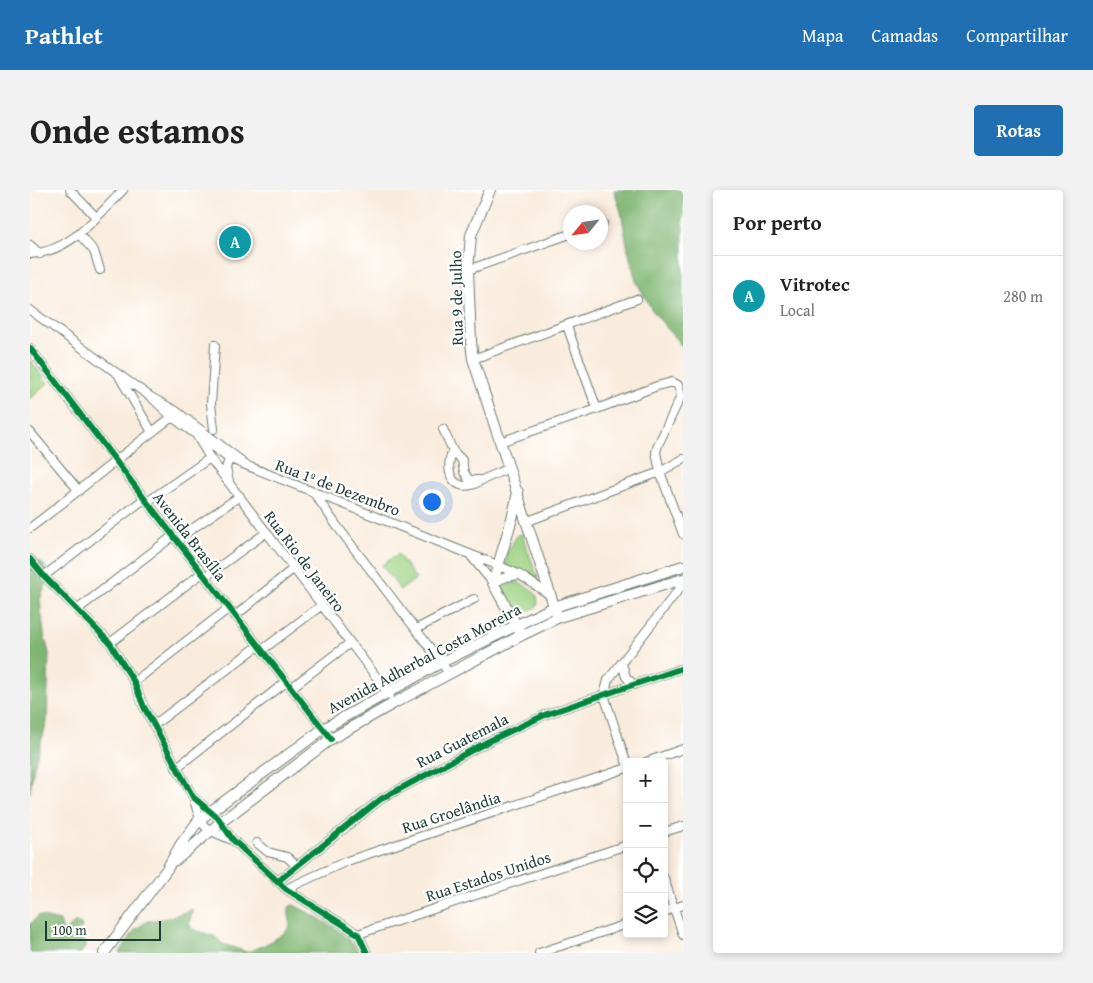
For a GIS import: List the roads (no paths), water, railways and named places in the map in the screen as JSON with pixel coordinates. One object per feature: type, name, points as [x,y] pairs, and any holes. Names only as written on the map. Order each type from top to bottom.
[{"type":"main road","name":"Rua 9 de Julho","points":[[490,190],[471,235],[468,270],[470,342],[473,359],[559,618]]},
{"type":"main road","points":[[518,491],[493,583],[522,635]]},
{"type":"main road","points":[[506,535],[528,521]]},
{"type":"main road","name":"Avenida Adherbal Costa Moreira","points":[[167,869],[181,844],[199,820],[323,729],[442,662],[554,607],[683,566]]},
{"type":"main road","name":"Avenida Adherbal Costa Moreira","points":[[167,869],[210,830],[331,739],[396,702],[522,635],[559,618],[683,579]]},
{"type":"main road","points":[[104,953],[167,869]]},
{"type":"street","points":[[70,190],[96,217]]},
{"type":"street","points":[[30,254],[40,254],[54,250],[80,234],[123,190]]},
{"type":"street","points":[[80,234],[94,251],[100,270]]},
{"type":"street","points":[[468,270],[563,236]]},
{"type":"street","points":[[30,245],[40,254]]},
{"type":"street","points":[[473,359],[637,299]]},
{"type":"street","name":"Rua 1º de Dezembro","points":[[30,310],[151,397],[176,411],[229,458]]},
{"type":"street","points":[[567,326],[597,409]]},
{"type":"street","points":[[214,345],[211,404],[214,429]]},
{"type":"street","name":"Avenida Brasília","points":[[30,348],[331,739]]},
{"type":"street","points":[[118,374],[152,432]]},
{"type":"street","points":[[500,442],[597,409],[657,386],[672,382],[678,385],[681,396],[656,452],[660,472],[683,534]]},
{"type":"street","name":"Rua 1º de Dezembro","points":[[151,397],[172,417],[229,458],[497,565],[520,575],[550,595]]},
{"type":"street","points":[[30,528],[172,417],[193,425]]},
{"type":"street","points":[[444,429],[453,451],[462,460],[464,472],[469,480],[482,480]]},
{"type":"street","points":[[30,432],[79,491]]},
{"type":"street","name":"Rua Rio de Janeiro","points":[[195,434],[212,461],[396,702]]},
{"type":"street","points":[[453,451],[448,466],[453,480],[463,487],[469,487],[509,468]]},
{"type":"street","points":[[44,576],[146,500],[212,461],[229,458],[226,468],[229,483]]},
{"type":"street","points":[[528,521],[660,472],[683,459]]},
{"type":"street","points":[[314,493],[449,673]]},
{"type":"street","points":[[78,609],[175,538],[240,496]]},
{"type":"street","points":[[110,643],[203,575],[267,532]]},
{"type":"street","points":[[471,556],[493,583],[520,575]]},
{"type":"street","points":[[30,559],[44,576],[110,643],[134,682],[144,708],[193,797],[199,820],[210,830],[233,840]]},
{"type":"street","points":[[235,616],[294,568]]},
{"type":"street","points":[[625,758],[604,695],[608,680],[683,584]]},
{"type":"street","points":[[416,629],[474,599]]},
{"type":"street","points":[[154,725],[322,605]]},
{"type":"street","points":[[134,682],[229,608]]},
{"type":"street","points":[[176,768],[350,643]]},
{"type":"street","points":[[622,663],[626,677],[634,685]]},
{"type":"street","name":"Rua Guatemala","points":[[278,882],[364,812],[398,789],[488,741],[530,721],[683,668]]},
{"type":"street","points":[[657,758],[683,749]]},
{"type":"street","name":"Rua Groelândia","points":[[286,889],[347,861],[623,769]]},
{"type":"street","points":[[193,797],[221,822],[233,840],[286,889],[358,934],[367,953]]},
{"type":"street","points":[[668,831],[683,826]]},
{"type":"street","points":[[257,843],[268,852],[287,857],[297,866]]},
{"type":"street","name":"Rua Estados Unidos","points":[[358,934],[623,846]]},
{"type":"street","points":[[668,890],[683,935]]},
{"type":"street","points":[[668,910],[683,905]]},
{"type":"street","points":[[539,953],[623,925]]},
{"type":"place","name":"Vitrotec","points":[[235,242]]}]
